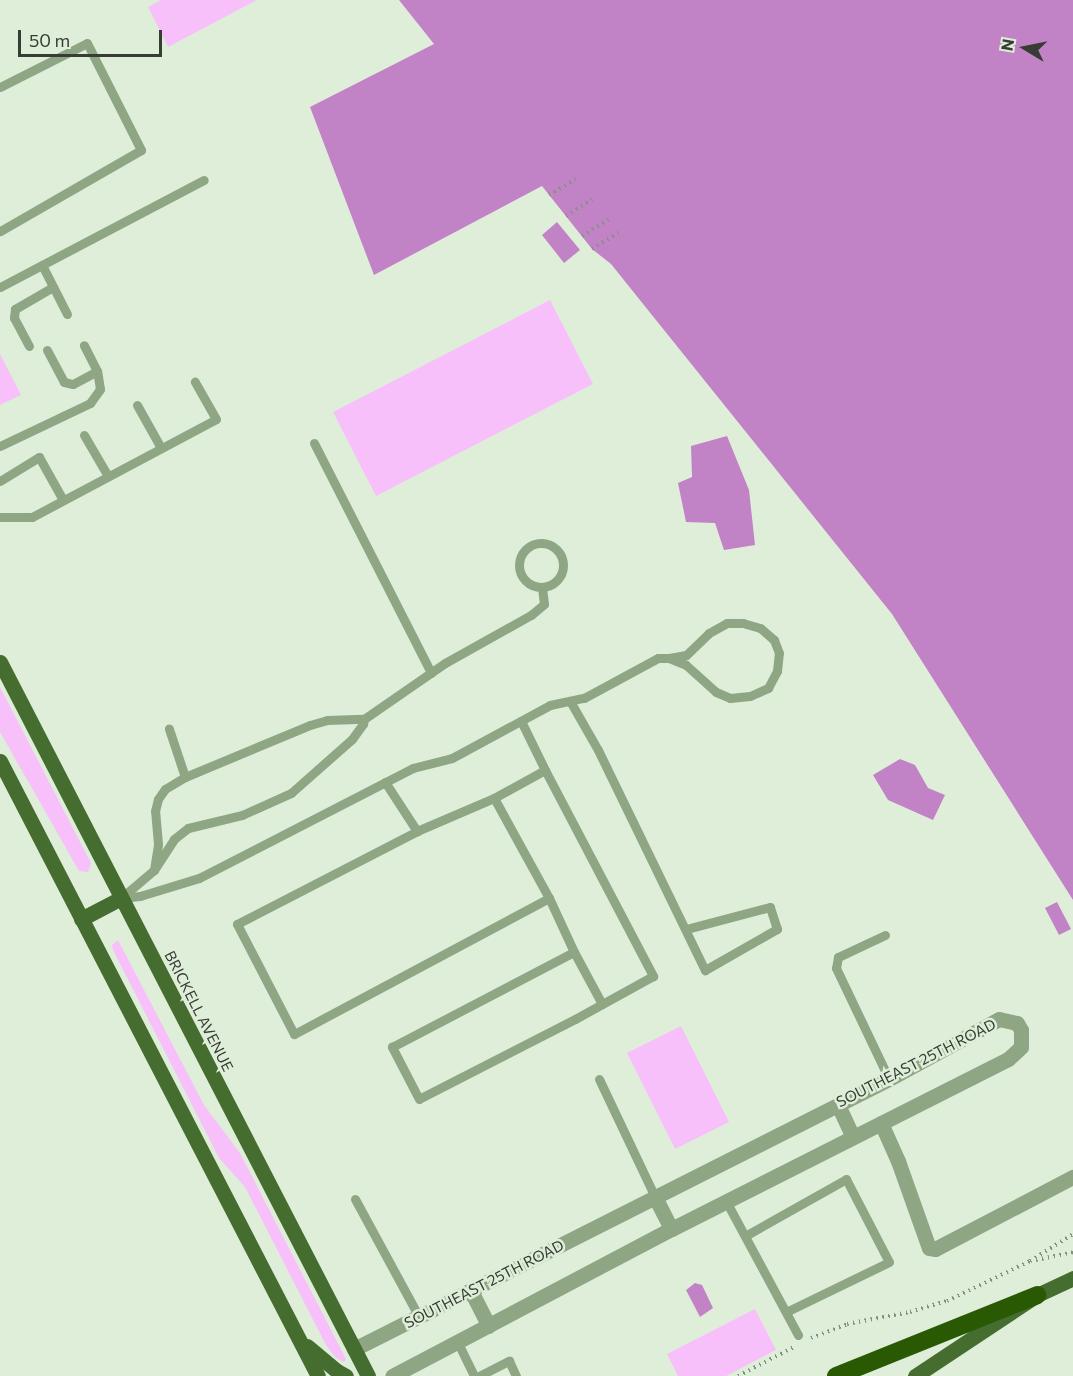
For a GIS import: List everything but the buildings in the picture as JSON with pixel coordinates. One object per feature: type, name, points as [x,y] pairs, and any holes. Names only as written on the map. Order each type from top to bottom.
[{"type":"highway","points":[[836,1376],[1037,1295]]},
{"type":"main road","name":"BRICKELL AVENUE","points":[[0,662],[368,1376]]},
{"type":"main road","points":[[0,761],[318,1376]]},
{"type":"main road","points":[[81,919],[121,898]]},
{"type":"main road","points":[[915,1376],[1037,1295],[1073,1278]]},
{"type":"main road","points":[[301,1340],[346,1376]]},
{"type":"street","name":"SOUTHEAST 25TH ROAD","points":[[354,1349],[838,1105],[999,1019],[1017,1023],[1021,1030],[1021,1047],[1008,1059],[727,1203],[671,1229],[392,1376]]},
{"type":"street","points":[[838,1105],[853,1137]]},
{"type":"street","points":[[881,1123],[898,1161],[929,1248],[935,1249],[1073,1177]]},
{"type":"street","points":[[655,1197],[671,1229]]},
{"type":"street","points":[[471,1291],[489,1326]]},
{"type":"lane","points":[[0,87],[87,43],[141,150],[0,231]]},
{"type":"lane","points":[[0,287],[204,180]]},
{"type":"lane","points":[[42,266],[67,314]]},
{"type":"lane","points":[[28,346],[14,318],[15,309],[53,287]]},
{"type":"lane","points":[[0,446],[90,403],[100,389],[97,371],[84,345]]},
{"type":"lane","points":[[46,350],[64,382],[73,384],[97,371]]},
{"type":"lane","points":[[0,517],[32,517],[216,419],[195,382]]},
{"type":"lane","points":[[137,405],[161,448]]},
{"type":"lane","points":[[84,435],[108,476]]},
{"type":"lane","points":[[314,443],[431,673]]},
{"type":"lane","points":[[0,481],[39,457],[63,500]]},
{"type":"lane","points":[[541,543],[548,544],[560,553],[563,568],[556,582],[542,588],[528,584],[522,579],[518,565],[522,552],[528,547],[541,543]]},
{"type":"lane","points":[[154,870],[158,844],[155,811],[158,799],[165,789],[185,777],[310,724],[343,718],[364,719],[431,673],[531,615],[544,604],[542,588]]},
{"type":"lane","points":[[121,898],[140,896],[199,878],[413,768],[452,758],[550,705],[584,698],[658,658],[686,655],[709,633],[727,622],[743,623],[760,628],[774,640],[779,653],[777,671],[768,688],[750,696],[730,698],[716,692],[686,665],[669,658]]},
{"type":"lane","points":[[570,701],[598,750],[705,970],[777,930],[770,907],[687,929]]},
{"type":"lane","points":[[121,898],[154,870],[174,839],[188,828],[242,814],[291,792],[352,739],[364,719]]},
{"type":"lane","points":[[521,721],[653,976],[419,1099],[392,1047],[574,952]]},
{"type":"lane","points":[[169,729],[185,777]]},
{"type":"lane","points":[[545,771],[494,798],[417,831],[237,924],[294,1034],[549,898]]},
{"type":"lane","points":[[385,782],[417,831]]},
{"type":"lane","points":[[494,798],[549,898],[602,1004]]},
{"type":"lane","points":[[885,935],[838,957],[836,968],[889,1078]]},
{"type":"lane","points":[[599,1079],[655,1197]]},
{"type":"lane","points":[[745,1236],[846,1179],[889,1262],[786,1312]]},
{"type":"lane","points":[[355,1199],[418,1317]]},
{"type":"lane","points":[[727,1203],[786,1312],[798,1340]]},
{"type":"lane","points":[[458,1343],[474,1376]]},
{"type":"lane","points":[[479,1376],[508,1361],[516,1376]]},
{"type":"path","points":[[549,195],[576,179]]},
{"type":"path","points":[[566,216],[592,199]]},
{"type":"path","points":[[582,236],[608,220]]},
{"type":"path","points":[[592,249],[618,233]]},
{"type":"path","points":[[808,1339],[847,1324],[910,1312],[947,1301],[1030,1261],[1073,1234]]},
{"type":"path","points":[[1030,1261],[1073,1252]]},
{"type":"path","points":[[738,1376],[798,1340]]},
{"type":"shaded area","points":[[161,0],[257,0],[168,47],[148,7]]},
{"type":"shaded area","points":[[399,0],[1073,0],[1073,900],[892,614],[611,264],[592,249],[542,186],[374,275],[310,107],[434,44]]},
{"type":"shaded area","points":[[557,222],[580,250],[564,263],[542,235]]},
{"type":"shaded area","points":[[550,300],[593,384],[376,496],[333,412]]},
{"type":"shaded area","points":[[0,354],[21,395],[0,405]]},
{"type":"shaded area","points":[[727,436],[749,490],[755,545],[724,550],[715,523],[686,522],[678,483],[692,477],[691,446]]},
{"type":"shaded area","points":[[0,687],[91,863],[88,872],[79,871],[0,732]]},
{"type":"shaded area","points":[[900,759],[915,765],[928,788],[945,795],[933,820],[888,800],[873,775]]},
{"type":"shaded area","points":[[1057,902],[1071,929],[1059,935],[1045,908]]},
{"type":"shaded area","points":[[118,940],[204,1105],[240,1153],[346,1359],[344,1362],[335,1357],[326,1345],[245,1187],[219,1158],[113,950],[112,945]]},
{"type":"shaded area","points":[[681,1026],[729,1122],[675,1149],[627,1053]]},
{"type":"shaded area","points":[[695,1283],[702,1285],[713,1308],[700,1317],[686,1290]]},
{"type":"shaded area","points":[[755,1309],[776,1350],[726,1376],[678,1376],[667,1354]]}]
